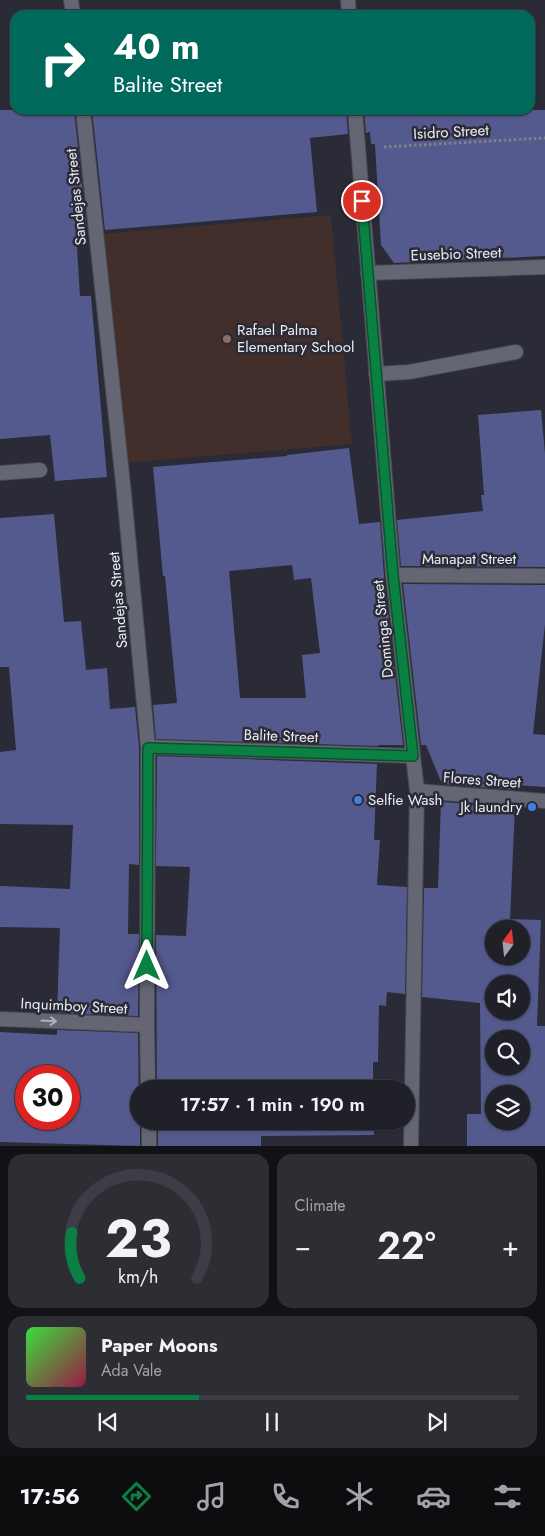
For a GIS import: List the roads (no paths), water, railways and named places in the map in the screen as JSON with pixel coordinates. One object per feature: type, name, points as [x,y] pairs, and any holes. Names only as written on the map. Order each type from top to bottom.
[{"type":"street","name":"Sandejas Street","points":[[84,115],[124,493],[148,748],[148,1080]]},
{"type":"street","name":"Dominga Street","points":[[355,115],[393,575],[417,791],[411,1146]]},
{"type":"street","name":"Eusebio Street","points":[[368,273],[545,267]]},
{"type":"street","points":[[376,374],[409,372],[516,352]]},
{"type":"street","points":[[0,474],[40,470]]},
{"type":"street","name":"Manapat Street","points":[[393,575],[545,576]]},
{"type":"street","name":"Balite Street","points":[[148,748],[413,756]]},
{"type":"street","name":"Flores Street","points":[[417,791],[545,801]]},
{"type":"street","name":"Inquimboy Street","points":[[0,1019],[147,1025]]},
{"type":"street","points":[[149,1130],[149,1146]]},
{"type":"place","name":"Rafael Palma Elementary School","points":[[227,339]]},
{"type":"place","name":"Selfie Wash","points":[[358,800]]},
{"type":"place","name":"Jk laundry","points":[[532,807]]}]
